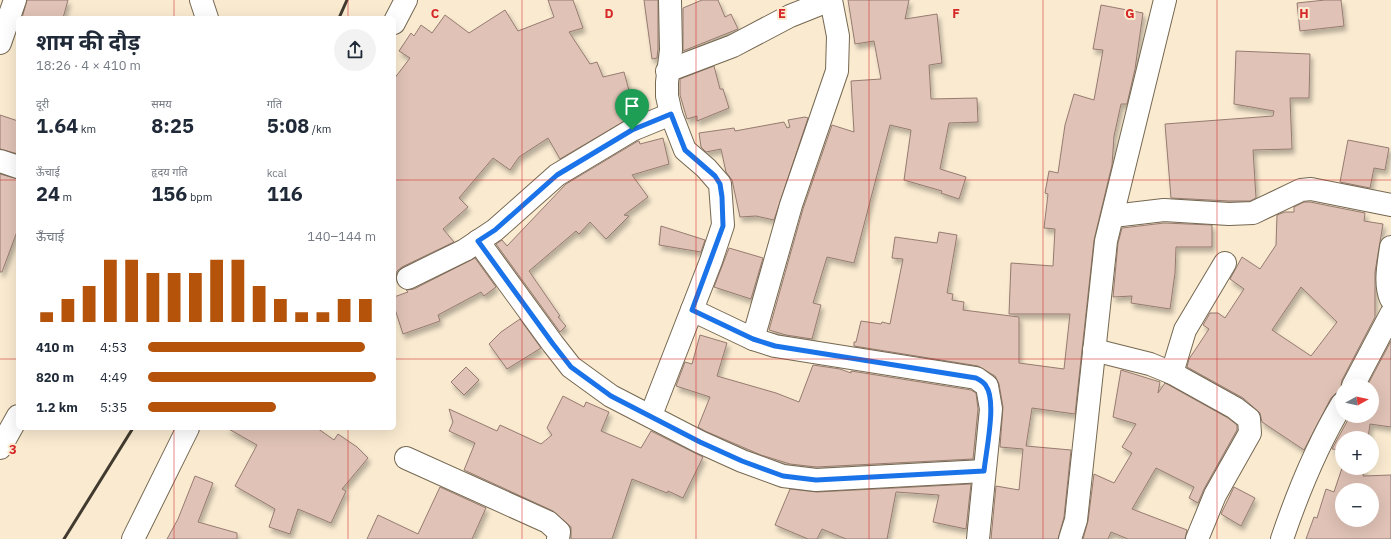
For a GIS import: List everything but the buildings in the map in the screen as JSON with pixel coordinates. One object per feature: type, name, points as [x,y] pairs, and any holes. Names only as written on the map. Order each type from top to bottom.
[{"type":"street","points":[[201,0],[206,16]]},
{"type":"street","points":[[396,19],[406,0]]},
{"type":"street","points":[[651,415],[723,226],[720,184],[715,176],[685,150],[671,114],[667,96],[667,71],[671,50],[670,0]]},
{"type":"street","points":[[667,71],[733,46],[790,16],[830,0],[838,36],[837,71],[791,205],[753,339]]},
{"type":"street","points":[[1070,539],[1076,520],[1106,241],[1165,0]]},
{"type":"street","points":[[0,43],[15,11]]},
{"type":"street","points":[[408,278],[445,260],[495,230],[557,175],[632,130],[671,114]]},
{"type":"street","points":[[0,161],[16,166]]},
{"type":"street","points":[[1113,216],[1164,210],[1229,214],[1253,213],[1301,190],[1311,189],[1391,205]]},
{"type":"street","points":[[478,241],[571,367],[611,396],[651,415],[700,442],[742,461],[783,476],[816,480],[984,471]]},
{"type":"street","points":[[1391,247],[1388,271],[1388,293],[1391,299]]},
{"type":"street","points":[[1172,373],[1185,330],[1226,263]]},
{"type":"street","points":[[692,310],[753,339],[775,346],[976,378],[981,381],[988,390],[991,409],[978,539]]},
{"type":"street","points":[[1357,379],[1391,314]]},
{"type":"street","points":[[1094,350],[1150,364],[1172,373],[1235,408],[1249,418],[1250,433],[1215,495],[1197,539]]},
{"type":"street","points":[[1282,539],[1301,485],[1317,449],[1335,417]]},
{"type":"street","points":[[0,448],[16,420]]},
{"type":"street","points":[[133,539],[187,430]]},
{"type":"street","points":[[406,458],[548,522],[558,532],[558,539]]},
{"type":"railway","points":[[340,16],[347,0]]},
{"type":"railway","points":[[64,539],[132,430]]},
{"type":"route","points":[[671,114],[685,150],[715,176],[720,184],[723,226],[712,261],[692,310],[753,339],[775,346],[976,378],[987,386],[990,395],[991,409],[984,471],[858,476],[816,480],[783,476],[742,461],[700,442],[651,415],[611,396],[571,367],[478,241],[495,230],[557,175],[632,130],[671,114]]}]
